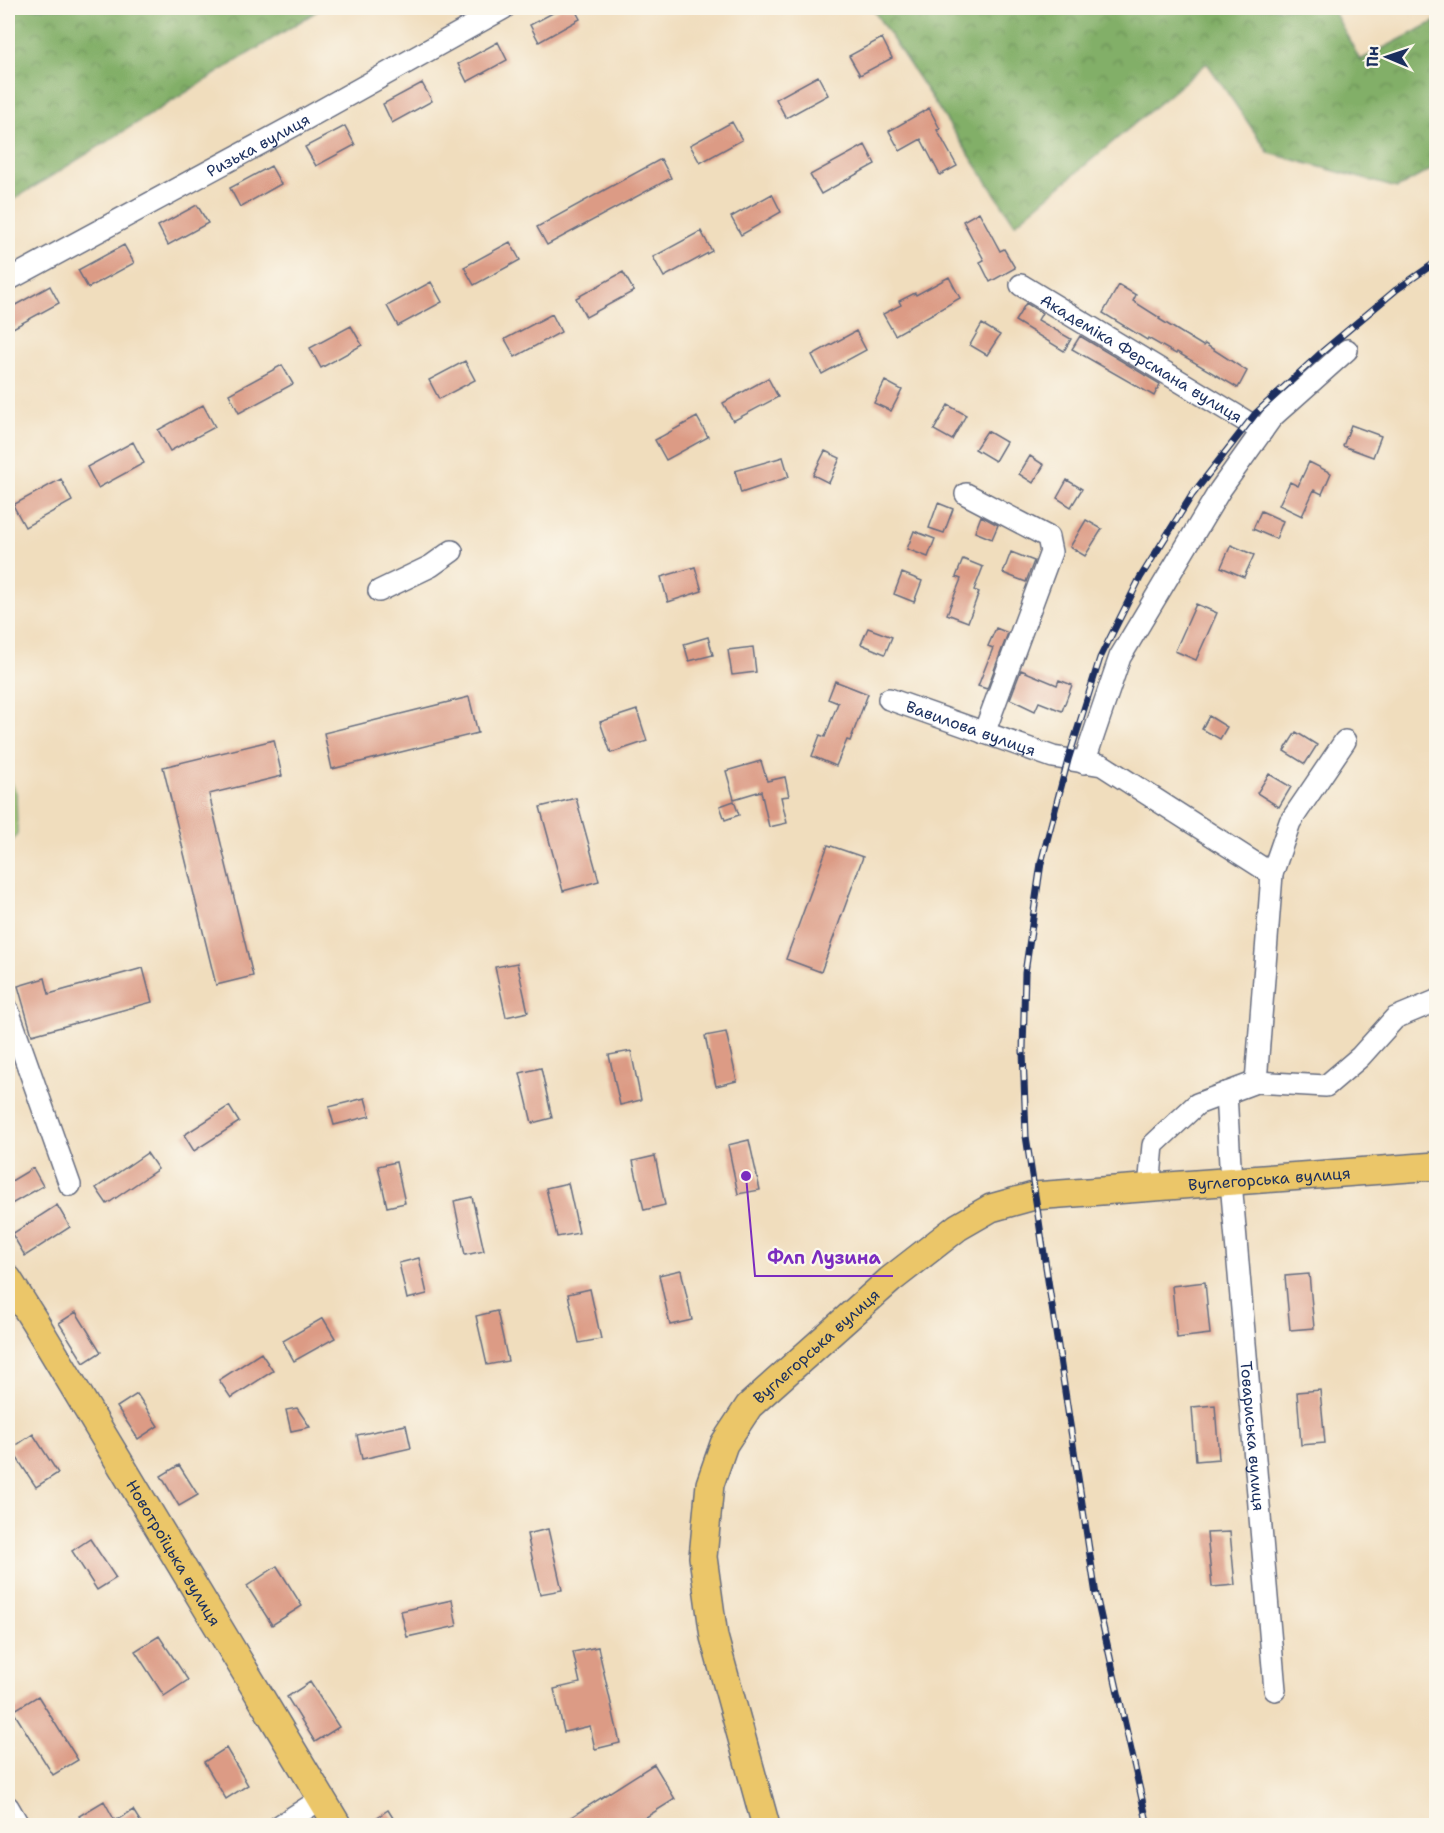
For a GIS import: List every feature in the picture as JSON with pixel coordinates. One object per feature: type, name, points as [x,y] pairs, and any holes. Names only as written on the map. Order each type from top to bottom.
[{"type":"main road","name":"Вуглегорська вулиця","points":[[766,1826],[714,1637],[703,1557],[710,1484],[724,1444],[749,1406],[890,1280],[966,1222],[991,1208],[1034,1196],[1437,1166]]},
{"type":"main road","name":"Новотроїцька вулиця","points":[[8,1279],[338,1826]]},
{"type":"street","name":"Ризька вулиця","points":[[8,280],[293,126],[504,8]]},
{"type":"street","name":"Академіка Ферсмана вулиця","points":[[1022,285],[1262,431]]},
{"type":"street","points":[[1084,763],[1120,657],[1220,490],[1272,417],[1347,350]]},
{"type":"street","points":[[966,495],[1048,537],[1051,552],[984,733]]},
{"type":"street","points":[[379,591],[431,566],[452,550]]},
{"type":"street","name":"Вавилова вулиця","points":[[889,699],[1053,758],[1102,765],[1272,874]]},
{"type":"street","points":[[1256,1082],[1272,874],[1290,822],[1345,741]]},
{"type":"street","points":[[1149,1188],[1153,1145],[1197,1104],[1256,1082],[1326,1086],[1360,1057],[1395,1018],[1437,1001]]},
{"type":"street","points":[[8,1010],[70,1185]]},
{"type":"street","name":"Товариська вулиця","points":[[1226,1093],[1231,1182],[1275,1690]]},
{"type":"street","points":[[279,1826],[321,1799]]},
{"type":"street","points":[[8,1807],[19,1826]]},
{"type":"green space","points":[[8,8],[322,8],[8,203]]},
{"type":"green space","points":[[872,8],[1332,8],[1360,60],[1436,21],[1436,167],[1397,188],[1269,153],[1207,63],[1015,224]]},
{"type":"green space","points":[[8,774],[16,793],[17,834],[8,848]]},
{"type":"building","points":[[562,8],[574,8],[580,19],[539,42],[530,25]]},
{"type":"building","points":[[882,38],[892,58],[860,75],[849,56]]},
{"type":"building","points":[[498,42],[507,60],[467,82],[458,64]]},
{"type":"building","points":[[818,76],[828,95],[786,118],[776,99]]},
{"type":"building","points":[[422,83],[432,101],[392,123],[383,104]]},
{"type":"building","points":[[929,108],[940,129],[937,130],[957,166],[940,175],[921,139],[900,151],[889,131]]},
{"type":"building","points":[[732,122],[742,140],[700,163],[690,145]]},
{"type":"building","points":[[345,126],[355,145],[316,166],[305,147]]},
{"type":"building","points":[[865,145],[875,164],[821,194],[810,175]]},
{"type":"building","points":[[661,159],[671,178],[547,245],[537,227]]},
{"type":"building","points":[[271,166],[281,184],[240,207],[230,188]]},
{"type":"building","points":[[772,194],[781,212],[741,235],[731,217]]},
{"type":"building","points":[[197,205],[208,223],[168,245],[158,226]]},
{"type":"building","points":[[979,212],[1000,251],[1004,249],[1015,268],[990,282],[980,262],[984,260],[963,221]]},
{"type":"building","points":[[701,231],[712,251],[664,277],[653,257]]},
{"type":"building","points":[[510,242],[520,260],[474,285],[464,267]]},
{"type":"building","points":[[124,245],[134,263],[88,288],[78,270]]},
{"type":"building","points":[[623,272],[634,291],[586,317],[576,298]]},
{"type":"building","points":[[949,277],[960,298],[895,335],[883,314],[901,305],[899,301],[915,293],[916,295]]},
{"type":"building","points":[[431,282],[442,302],[398,326],[387,306]]},
{"type":"building","points":[[1119,285],[1136,295],[1133,301],[1159,319],[1203,346],[1205,344],[1247,371],[1238,388],[1177,352],[1176,354],[1148,338],[1147,340],[1103,313]]},
{"type":"building","points":[[50,286],[59,303],[13,328],[8,318],[8,309]]},
{"type":"building","points":[[1026,303],[1042,313],[1038,320],[1071,339],[1064,351],[1015,321]]},
{"type":"building","points":[[552,314],[561,332],[515,357],[505,339]]},
{"type":"building","points":[[982,324],[1000,335],[987,355],[970,345]]},
{"type":"building","points":[[351,326],[362,345],[321,368],[310,348]]},
{"type":"building","points":[[856,331],[866,350],[822,374],[812,355]]},
{"type":"building","points":[[1080,336],[1160,384],[1154,396],[1072,349]]},
{"type":"building","points":[[465,361],[475,380],[439,399],[429,380]]},
{"type":"building","points":[[282,365],[293,384],[239,413],[229,394]]},
{"type":"building","points":[[768,378],[778,397],[733,421],[723,403]]},
{"type":"building","points":[[885,381],[902,390],[891,411],[874,403]]},
{"type":"building","points":[[203,405],[215,427],[170,451],[158,430]]},
{"type":"building","points":[[948,405],[966,415],[952,440],[934,430]]},
{"type":"building","points":[[697,417],[708,437],[666,460],[655,440]]},
{"type":"building","points":[[1351,425],[1381,436],[1373,457],[1343,446]]},
{"type":"building","points":[[987,431],[1006,442],[995,461],[975,449]]},
{"type":"building","points":[[133,442],[144,463],[98,488],[87,467]]},
{"type":"building","points":[[825,451],[840,458],[829,483],[813,475]]},
{"type":"building","points":[[1030,456],[1044,465],[1033,483],[1019,474]]},
{"type":"building","points":[[783,457],[789,477],[741,493],[735,471]]},
{"type":"building","points":[[1309,462],[1331,473],[1322,494],[1314,490],[1302,516],[1279,505],[1290,482],[1298,486]]},
{"type":"building","points":[[61,479],[72,501],[25,527],[13,505]]},
{"type":"building","points":[[1067,480],[1082,489],[1071,507],[1057,498]]},
{"type":"building","points":[[938,503],[953,509],[944,533],[929,528]]},
{"type":"building","points":[[1261,511],[1283,521],[1276,539],[1253,529]]},
{"type":"building","points":[[981,516],[998,525],[992,539],[975,532]]},
{"type":"building","points":[[1086,520],[1102,529],[1085,556],[1070,547]]},
{"type":"building","points":[[914,531],[935,539],[928,557],[907,549]]},
{"type":"building","points":[[1231,545],[1254,555],[1244,577],[1221,567]]},
{"type":"building","points":[[1011,552],[1034,561],[1026,582],[1003,573]]},
{"type":"building","points":[[963,559],[983,567],[974,590],[979,592],[968,622],[947,614],[961,579],[956,577]]},
{"type":"building","points":[[695,567],[702,591],[668,602],[661,577]]},
{"type":"building","points":[[902,573],[922,581],[914,602],[894,594]]},
{"type":"building","points":[[1196,604],[1217,613],[1196,660],[1175,651]]},
{"type":"building","points":[[868,628],[892,637],[885,654],[861,644]]},
{"type":"building","points":[[996,628],[1008,633],[987,689],[978,686],[993,648],[988,646]]},
{"type":"building","points":[[708,637],[713,655],[689,661],[684,644]]},
{"type":"building","points":[[753,647],[756,672],[732,675],[728,650]]},
{"type":"building","points":[[1021,670],[1057,685],[1059,680],[1072,685],[1062,711],[1039,702],[1035,711],[1010,699]]},
{"type":"building","points":[[835,681],[868,694],[850,741],[847,740],[836,766],[812,756],[820,735],[825,737],[838,703],[828,699]]},
{"type":"building","points":[[469,697],[478,733],[332,769],[324,733]]},
{"type":"building","points":[[637,710],[647,741],[611,753],[600,722]]},
{"type":"building","points":[[1209,716],[1227,727],[1220,739],[1202,729]]},
{"type":"building","points":[[1296,732],[1317,745],[1305,764],[1284,751]]},
{"type":"building","points":[[274,740],[282,776],[209,794],[253,976],[216,985],[163,767]]},
{"type":"building","points":[[761,761],[767,781],[785,777],[789,796],[781,797],[787,823],[769,827],[761,791],[734,799],[726,771]]},
{"type":"building","points":[[1269,774],[1291,787],[1279,807],[1257,793]]},
{"type":"building","points":[[576,798],[599,881],[563,891],[540,807]]},
{"type":"building","points":[[734,801],[739,815],[725,820],[720,806]]},
{"type":"building","points":[[828,845],[863,857],[821,972],[786,959]]},
{"type":"building","points":[[517,963],[528,1012],[506,1017],[495,967]]},
{"type":"building","points":[[143,968],[152,1002],[32,1035],[18,986],[45,978],[49,994]]},
{"type":"building","points":[[726,1032],[737,1081],[716,1086],[705,1036]]},
{"type":"building","points":[[631,1051],[641,1100],[620,1105],[609,1055]]},
{"type":"building","points":[[541,1068],[552,1118],[532,1123],[520,1073]]},
{"type":"building","points":[[365,1098],[370,1116],[334,1125],[329,1107]]},
{"type":"building","points":[[229,1106],[239,1122],[194,1151],[184,1135]]},
{"type":"building","points":[[749,1140],[760,1190],[738,1194],[728,1145]]},
{"type":"building","points":[[147,1153],[158,1169],[107,1204],[96,1188]]},
{"type":"building","points":[[655,1156],[665,1205],[644,1210],[633,1161]]},
{"type":"building","points":[[396,1162],[405,1203],[387,1207],[378,1166]]},
{"type":"building","points":[[33,1168],[43,1186],[8,1206],[8,1183]]},
{"type":"building","points":[[568,1183],[579,1233],[557,1237],[546,1188]]},
{"type":"building","points":[[472,1197],[484,1251],[465,1255],[454,1201]]},
{"type":"building","points":[[57,1205],[70,1227],[25,1256],[12,1234]]},
{"type":"building","points":[[419,1258],[427,1294],[407,1299],[399,1263]]},
{"type":"building","points":[[681,1270],[692,1320],[670,1325],[659,1275]]},
{"type":"building","points":[[1309,1274],[1314,1328],[1290,1330],[1285,1276]]},
{"type":"building","points":[[1205,1282],[1210,1334],[1177,1338],[1172,1286]]},
{"type":"building","points":[[590,1289],[601,1339],[579,1343],[568,1294]]},
{"type":"building","points":[[497,1311],[508,1361],[487,1365],[476,1316]]},
{"type":"building","points":[[76,1312],[101,1352],[84,1363],[59,1323]]},
{"type":"building","points":[[323,1318],[335,1338],[294,1361],[283,1341]]},
{"type":"building","points":[[261,1353],[273,1371],[231,1398],[219,1380]]},
{"type":"building","points":[[1320,1390],[1325,1443],[1301,1445],[1297,1392]]},
{"type":"building","points":[[137,1394],[158,1426],[138,1439],[117,1407]]},
{"type":"building","points":[[1215,1405],[1219,1459],[1196,1461],[1192,1407]]},
{"type":"building","points":[[297,1408],[310,1427],[291,1431],[286,1410]]},
{"type":"building","points":[[406,1425],[411,1448],[362,1459],[357,1435]]},
{"type":"building","points":[[33,1434],[58,1473],[36,1487],[11,1449]]},
{"type":"building","points":[[179,1465],[198,1495],[179,1506],[161,1476]]},
{"type":"building","points":[[548,1529],[562,1590],[540,1594],[527,1534]]},
{"type":"building","points":[[1230,1532],[1235,1585],[1212,1587],[1207,1533]]},
{"type":"building","points":[[90,1539],[116,1578],[97,1590],[72,1551]]},
{"type":"building","points":[[277,1566],[302,1606],[272,1625],[247,1586]]},
{"type":"building","points":[[452,1600],[457,1626],[407,1637],[401,1611]]},
{"type":"building","points":[[159,1636],[188,1680],[164,1696],[135,1651]]},
{"type":"building","points":[[598,1647],[620,1743],[595,1749],[590,1726],[564,1732],[554,1689],[580,1683],[573,1652]]},
{"type":"building","points":[[310,1682],[339,1727],[315,1742],[287,1697]]},
{"type":"building","points":[[38,1696],[78,1760],[53,1775],[13,1711]]},
{"type":"building","points":[[226,1748],[248,1785],[226,1799],[204,1762]]},
{"type":"building","points":[[654,1764],[675,1799],[632,1826],[557,1826]]},
{"type":"building","points":[[104,1801],[115,1821],[133,1810],[143,1826],[85,1826],[79,1816]]},
{"type":"building","points":[[388,1810],[398,1826],[364,1826]]},
{"type":"railway","points":[[1148,1826],[1096,1595],[1026,1136],[1023,1051],[1025,973],[1041,863],[1068,760],[1100,658],[1140,578],[1192,495],[1256,413],[1322,352],[1396,290],[1436,262]]},
{"type":"place","name":"Флп Лузина","points":[[746,1176]]}]
